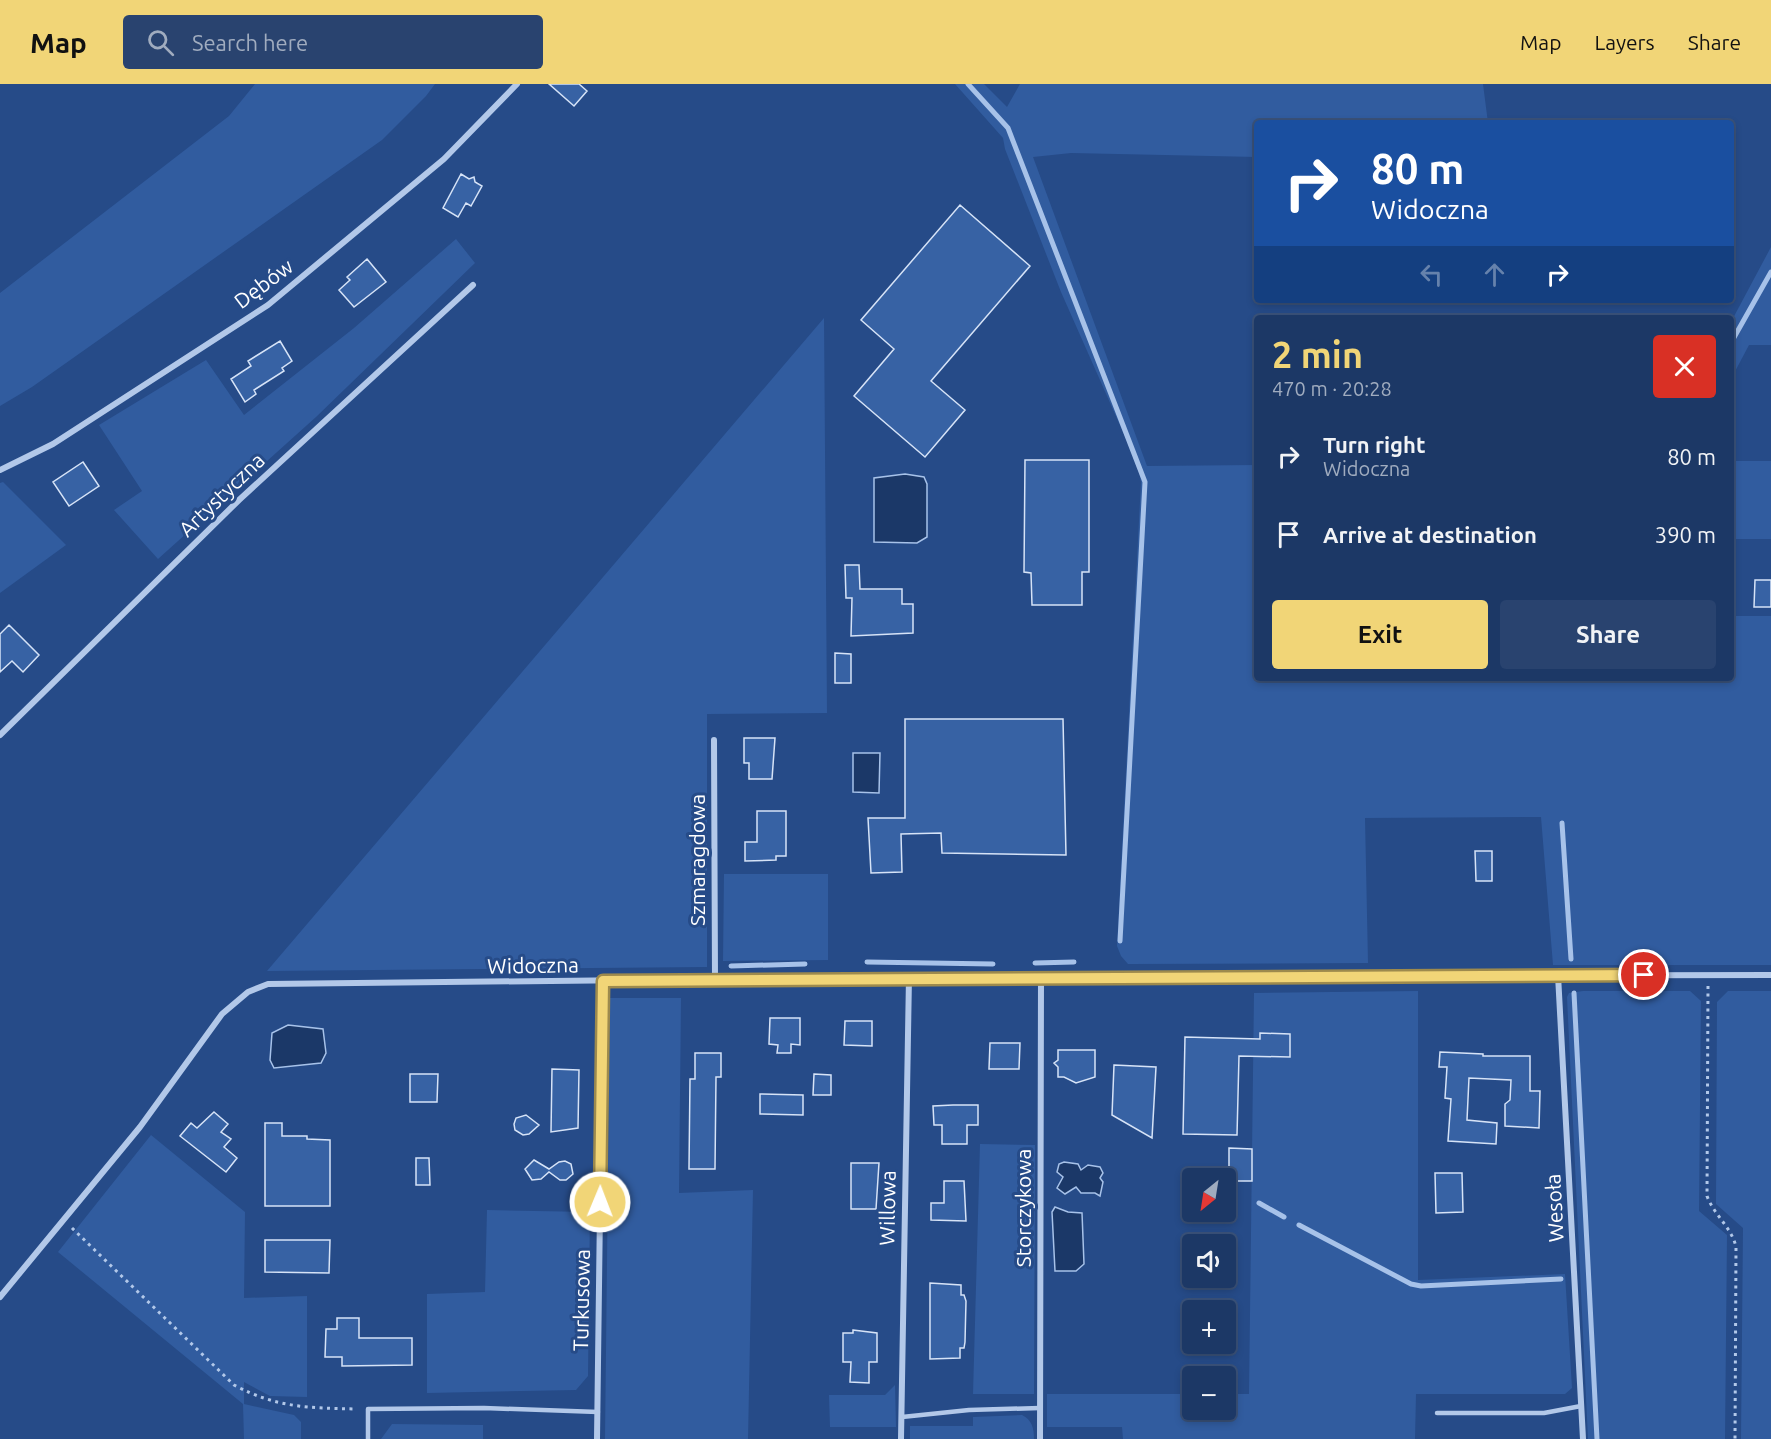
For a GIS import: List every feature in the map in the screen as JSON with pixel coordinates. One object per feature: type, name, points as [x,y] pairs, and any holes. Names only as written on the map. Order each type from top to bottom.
[{"type":"street","name":"Dębów","points":[[0,470],[53,444],[268,305],[444,159],[517,84]]},
{"type":"street","name":"Artystyczna","points":[[0,735],[239,500],[473,285]]},
{"type":"street","name":"Szmaragdowa","points":[[714,740],[715,980]]},
{"type":"street","name":"Wesoła","points":[[1558,975],[1583,1439]]},
{"type":"street","name":"Widoczna","points":[[63,1220],[140,1127],[222,1014],[248,992],[268,984],[909,977],[1771,975]]},
{"type":"street","name":"Willowa","points":[[901,1439],[909,977]]},
{"type":"street","name":"Storczykowa","points":[[1040,1439],[1041,977]]},
{"type":"street","name":"Turkusowa","points":[[597,1439],[603,981]]},
{"type":"street","points":[[0,1297],[63,1220]]},
{"type":"lane","points":[[1437,1413],[1544,1413],[1581,1406]]},
{"type":"lane","points":[[368,1439],[368,1409],[484,1408],[598,1412]]},
{"type":"lane","points":[[902,1417],[969,1410],[1040,1408]]},
{"type":"path","points":[[1708,975],[1707,1196],[1713,1211],[1732,1234],[1736,1247],[1735,1439]]},
{"type":"path","points":[[63,1220],[234,1385],[260,1399],[304,1408],[368,1409]]},
{"type":"shaded area","points":[[255,84],[435,84],[382,140],[32,387],[0,406],[0,293],[229,116]]},
{"type":"shaded area","points":[[955,84],[984,84],[1007,107],[1020,84],[1483,84],[1488,120],[1254,120],[1254,157],[1071,153],[1033,157],[1147,466],[1254,465],[1254,681],[1734,681],[1734,616],[1771,616],[1771,965],[1553,965],[1541,817],[1365,818],[1368,963],[1128,964],[1121,956],[1117,946],[1141,482],[1138,466],[1061,292],[1005,149],[1003,138]]},
{"type":"shaded area","points":[[456,239],[475,263],[316,417],[158,559],[114,510],[142,491],[99,425],[206,360],[244,415],[354,328]]},
{"type":"shaded area","points":[[1771,247],[1771,345],[1749,345],[1734,373],[1734,316]]},
{"type":"shaded area","points":[[824,318],[827,713],[707,714],[707,967],[267,971]]},
{"type":"shaded area","points":[[1734,461],[1771,461],[1771,539],[1734,539]]},
{"type":"shaded area","points":[[905,474],[924,477],[927,484],[927,537],[917,543],[874,542],[874,478]]},
{"type":"shaded area","points":[[3,482],[66,545],[0,593],[0,483]]},
{"type":"shaded area","points":[[853,753],[880,753],[879,793],[853,792]]},
{"type":"shaded area","points":[[724,874],[828,874],[828,960],[723,961]]},
{"type":"shaded area","points":[[1418,991],[1418,1280],[1565,1274],[1572,1388],[1565,1394],[1416,1394],[1415,1439],[1123,1439],[1122,1427],[1047,1427],[1047,1394],[1182,1394],[1182,1420],[1236,1420],[1236,1394],[1249,1394],[1254,993]]},
{"type":"shaded area","points":[[1690,991],[1701,1001],[1699,1211],[1727,1235],[1725,1439],[1588,1439],[1567,997],[1569,993]]},
{"type":"shaded area","points":[[1728,991],[1771,991],[1771,1439],[1741,1439],[1743,1228],[1716,1204],[1717,1002]]},
{"type":"shaded area","points":[[610,998],[681,998],[679,1193],[753,1190],[748,1439],[605,1439]]},
{"type":"shaded area","points":[[288,1025],[323,1029],[326,1053],[321,1063],[274,1068],[270,1060],[272,1033]]},
{"type":"shaded area","points":[[151,1135],[245,1212],[244,1298],[307,1296],[307,1397],[270,1396],[244,1382],[244,1404],[294,1415],[301,1422],[301,1439],[244,1439],[243,1404],[58,1252]]},
{"type":"shaded area","points":[[980,1144],[1035,1145],[1034,1394],[973,1394]]},
{"type":"shaded area","points":[[1064,1162],[1078,1164],[1081,1170],[1088,1165],[1100,1167],[1103,1173],[1100,1178],[1103,1182],[1100,1196],[1095,1193],[1081,1193],[1076,1187],[1065,1194],[1057,1188],[1063,1177],[1057,1172],[1059,1164]]},
{"type":"shaded area","points":[[1055,1207],[1068,1212],[1082,1213],[1084,1264],[1076,1271],[1055,1271],[1052,1212]]},
{"type":"shaded area","points":[[487,1210],[590,1212],[588,1376],[576,1390],[427,1393],[427,1294],[485,1292]]},
{"type":"shaded area","points":[[895,1385],[896,1427],[830,1427],[829,1395],[885,1395]]},
{"type":"shaded area","points":[[1022,1415],[1032,1425],[1034,1439],[910,1439],[910,1426],[973,1426],[973,1417]]},
{"type":"shaded area","points":[[392,1424],[483,1425],[483,1439],[381,1439]]},
{"type":"building","points":[[549,84],[579,84],[587,91],[574,106]]},
{"type":"building","points":[[461,174],[469,179],[474,177],[475,182],[482,186],[471,206],[466,203],[458,217],[443,208]]},
{"type":"building","points":[[960,205],[1030,266],[931,381],[965,410],[925,457],[854,396],[894,349],[861,320]]},
{"type":"building","points":[[367,259],[386,282],[354,307],[339,290],[350,280],[347,277]]},
{"type":"building","points":[[280,341],[292,361],[282,368],[284,371],[254,390],[256,394],[245,402],[231,379],[251,366],[248,361]]},
{"type":"building","points":[[1025,460],[1089,460],[1089,572],[1082,572],[1082,605],[1032,605],[1031,573],[1024,572]]},
{"type":"building","points":[[83,462],[99,486],[69,506],[53,482]]},
{"type":"building","points":[[845,565],[859,565],[860,589],[902,589],[902,604],[913,604],[913,633],[851,636],[852,598],[846,598]]},
{"type":"building","points":[[1755,580],[1771,580],[1771,607],[1754,607]]},
{"type":"building","points":[[9,625],[39,655],[23,672],[12,661],[0,672],[0,634]]},
{"type":"building","points":[[835,653],[851,654],[851,683],[835,683]]},
{"type":"building","points":[[905,719],[1063,719],[1066,855],[942,853],[941,833],[901,834],[902,872],[871,873],[868,818],[905,818]]},
{"type":"building","points":[[744,738],[775,738],[772,779],[749,779],[749,763],[744,763]]},
{"type":"building","points":[[757,811],[786,811],[786,856],[776,856],[776,860],[745,861],[745,842],[757,842]]},
{"type":"building","points":[[1475,851],[1492,851],[1492,881],[1476,881]]},
{"type":"building","points":[[770,1018],[800,1018],[800,1045],[791,1044],[791,1053],[777,1053],[778,1045],[769,1044]]},
{"type":"building","points":[[845,1021],[872,1021],[872,1046],[844,1045]]},
{"type":"building","points":[[1260,1033],[1290,1034],[1290,1057],[1239,1056],[1237,1135],[1183,1134],[1185,1037],[1260,1039]]},
{"type":"building","points":[[990,1043],[1020,1043],[1019,1069],[989,1069]]},
{"type":"building","points":[[1058,1050],[1095,1050],[1095,1077],[1076,1083],[1064,1077],[1058,1077],[1058,1067],[1054,1063],[1058,1060]]},
{"type":"building","points":[[1440,1052],[1483,1054],[1483,1056],[1530,1056],[1530,1091],[1540,1091],[1539,1128],[1505,1126],[1505,1104],[1510,1100],[1511,1080],[1469,1078],[1467,1120],[1497,1123],[1496,1144],[1448,1141],[1451,1099],[1445,1098],[1447,1067],[1439,1067]]},
{"type":"building","points":[[695,1053],[721,1053],[721,1077],[716,1077],[715,1169],[689,1169],[690,1079],[695,1079]]},
{"type":"building","points":[[1114,1065],[1156,1067],[1152,1138],[1112,1115]]},
{"type":"building","points":[[552,1069],[579,1070],[578,1128],[551,1132]]},
{"type":"building","points":[[410,1074],[438,1074],[437,1102],[410,1102]]},
{"type":"building","points":[[814,1074],[831,1075],[831,1095],[813,1095]]},
{"type":"building","points":[[760,1094],[803,1095],[803,1115],[760,1114]]},
{"type":"building","points":[[978,1105],[978,1125],[967,1125],[967,1144],[942,1144],[942,1125],[934,1125],[933,1106]]},
{"type":"building","points":[[214,1112],[228,1124],[221,1132],[231,1139],[224,1147],[237,1158],[226,1172],[180,1136],[191,1123],[197,1128]]},
{"type":"building","points":[[526,1115],[539,1125],[529,1134],[523,1135],[515,1130],[514,1124],[516,1118]]},
{"type":"building","points":[[265,1123],[282,1123],[282,1136],[307,1136],[307,1139],[330,1140],[330,1206],[265,1206]]},
{"type":"building","points":[[1229,1148],[1252,1149],[1252,1181],[1236,1181],[1236,1168],[1229,1168]]},
{"type":"building","points":[[416,1158],[429,1158],[430,1185],[416,1185]]},
{"type":"building","points":[[534,1160],[549,1169],[565,1161],[571,1164],[573,1174],[566,1180],[560,1180],[549,1172],[541,1179],[532,1180],[525,1169]]},
{"type":"building","points":[[851,1163],[879,1163],[876,1209],[851,1209]]},
{"type":"building","points":[[1435,1173],[1462,1173],[1463,1212],[1436,1213]]},
{"type":"building","points":[[944,1181],[964,1181],[966,1221],[931,1220],[931,1203],[944,1203]]},
{"type":"building","points":[[265,1240],[330,1240],[329,1273],[265,1272]]},
{"type":"building","points":[[930,1283],[961,1285],[961,1295],[964,1295],[966,1301],[965,1342],[964,1348],[960,1348],[960,1358],[930,1359]]},
{"type":"building","points":[[337,1318],[359,1318],[359,1338],[412,1338],[412,1365],[342,1366],[342,1357],[325,1357],[326,1329],[337,1329]]},
{"type":"building","points":[[853,1330],[877,1333],[877,1362],[869,1362],[869,1383],[850,1382],[851,1362],[843,1362],[843,1333],[853,1333]]},
{"type":"waterway","points":[[968,84],[1008,128],[1145,482],[1120,941]]},
{"type":"waterway","points":[[1734,337],[1771,272]]},
{"type":"waterway","points":[[1562,823],[1571,959]]},
{"type":"waterway","points":[[867,962],[993,964]]},
{"type":"waterway","points":[[1035,963],[1074,962]]},
{"type":"waterway","points":[[731,966],[805,964]]},
{"type":"waterway","points":[[1574,993],[1597,1439]]},
{"type":"waterway","points":[[1259,1203],[1284,1217]]},
{"type":"waterway","points":[[1299,1225],[1411,1284],[1421,1286],[1561,1279]]},
{"type":"route","points":[[600,1202],[603,981],[930,977],[1644,975]]}]
